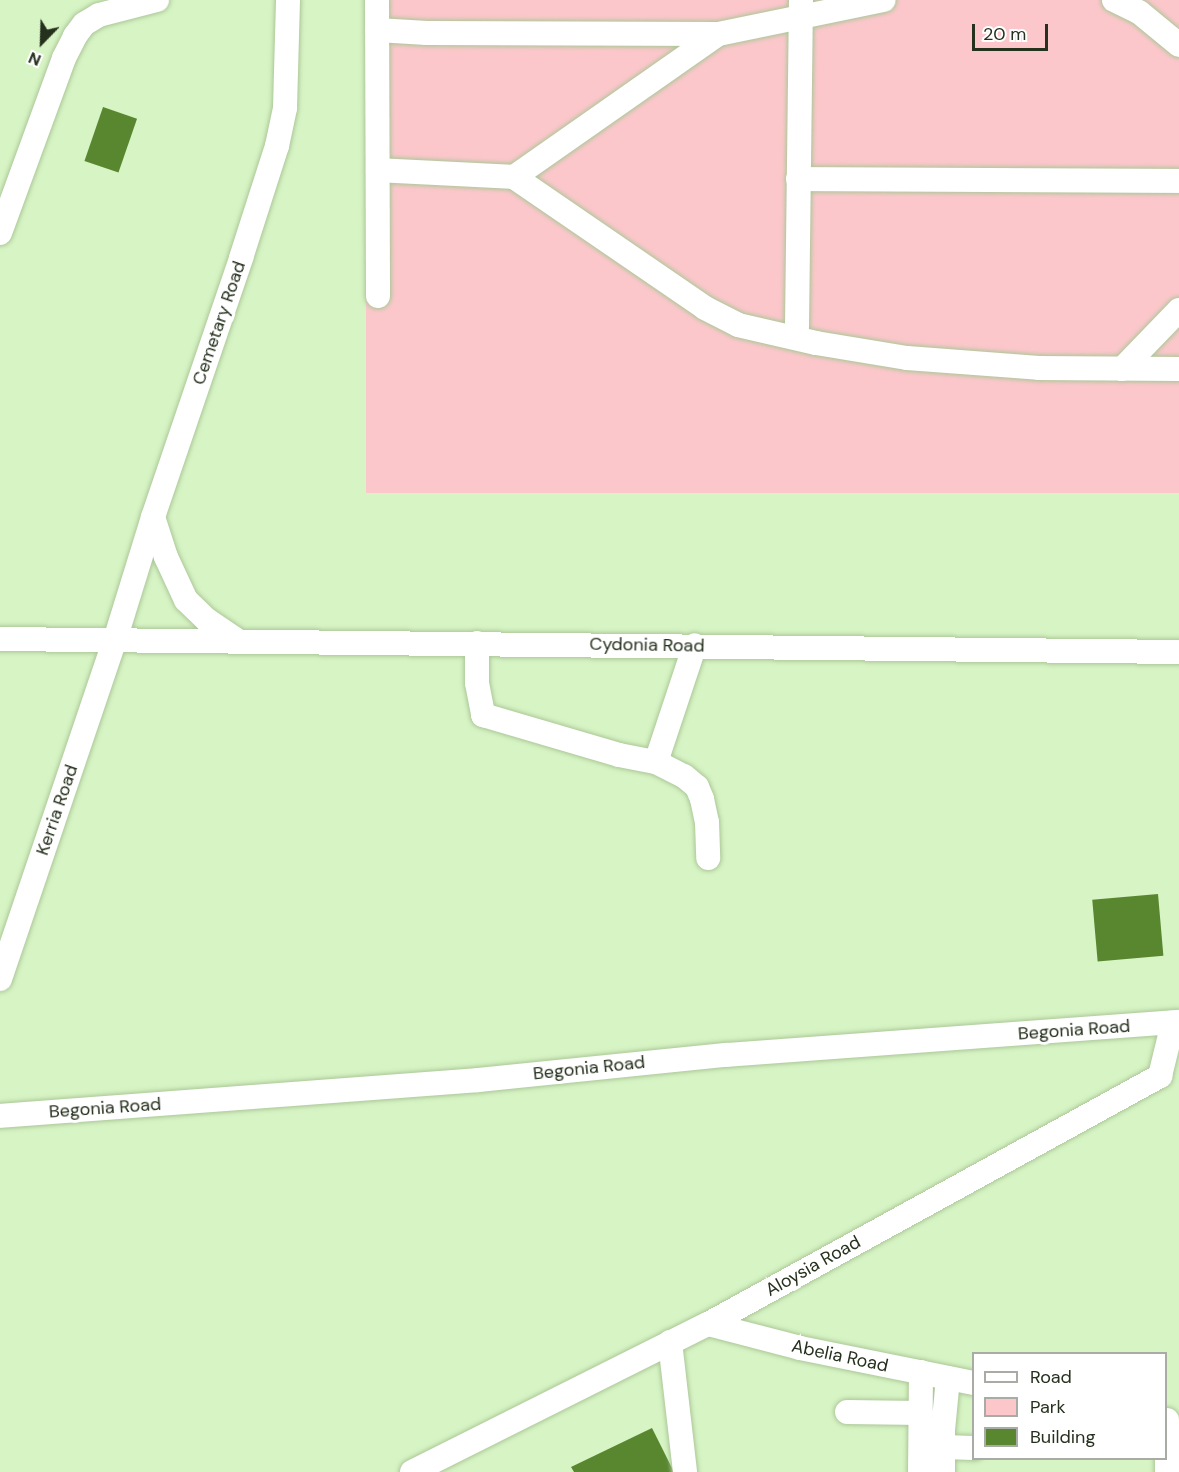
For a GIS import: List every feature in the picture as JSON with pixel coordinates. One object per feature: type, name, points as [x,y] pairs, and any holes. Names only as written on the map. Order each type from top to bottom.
[{"type":"street","points":[[0,232],[64,58],[75,36],[84,24],[99,15],[157,0]]},
{"type":"street","name":"Cemetary Road","points":[[115,640],[153,517],[238,270],[277,146],[285,108],[288,0]]},
{"type":"street","points":[[377,0],[378,296]]},
{"type":"street","points":[[377,30],[427,33],[718,34],[801,9],[884,0]]},
{"type":"street","points":[[1114,0],[1139,12],[1179,45]]},
{"type":"street","points":[[797,327],[801,9]]},
{"type":"street","points":[[514,177],[718,34]]},
{"type":"street","points":[[378,170],[514,177],[705,308],[738,325],[816,343],[907,357],[1039,368],[1179,369]]},
{"type":"street","points":[[798,179],[1179,181]]},
{"type":"street","points":[[1122,369],[1179,310]]},
{"type":"street","points":[[153,517],[166,557],[186,600],[207,620],[239,641]]},
{"type":"street","name":"Cydonia Road","points":[[0,639],[1179,652]]},
{"type":"street","name":"Kerria Road","points":[[0,980],[115,640]]},
{"type":"street","points":[[477,643],[480,710],[488,718],[619,755],[656,762],[684,776],[697,787],[707,822],[708,858]]},
{"type":"street","points":[[656,762],[695,645]]},
{"type":"street","name":"Aloysia Road","points":[[412,1472],[708,1324],[1170,1071],[1176,1022]]},
{"type":"street","name":"Begonia Road","points":[[0,1116],[478,1080],[726,1055],[1176,1022]]},
{"type":"street","name":"Abelia Road","points":[[708,1324],[800,1348],[972,1383]]},
{"type":"street","points":[[670,1342],[685,1472]]},
{"type":"street","points":[[920,1472],[921,1372]]},
{"type":"street","points":[[943,1472],[948,1378]]},
{"type":"street","points":[[847,1412],[921,1413]]},
{"type":"street","points":[[1167,1472],[1171,1420]]},
{"type":"street","points":[[943,1448],[972,1448]]},
{"type":"green space","points":[[366,0],[1179,0],[1179,493],[366,493]]},
{"type":"building","points":[[103,107],[137,119],[118,173],[84,161]]},
{"type":"building","points":[[1158,894],[1163,956],[1098,962],[1092,900]]},
{"type":"building","points":[[652,1428],[674,1472],[574,1472],[571,1467]]}]
